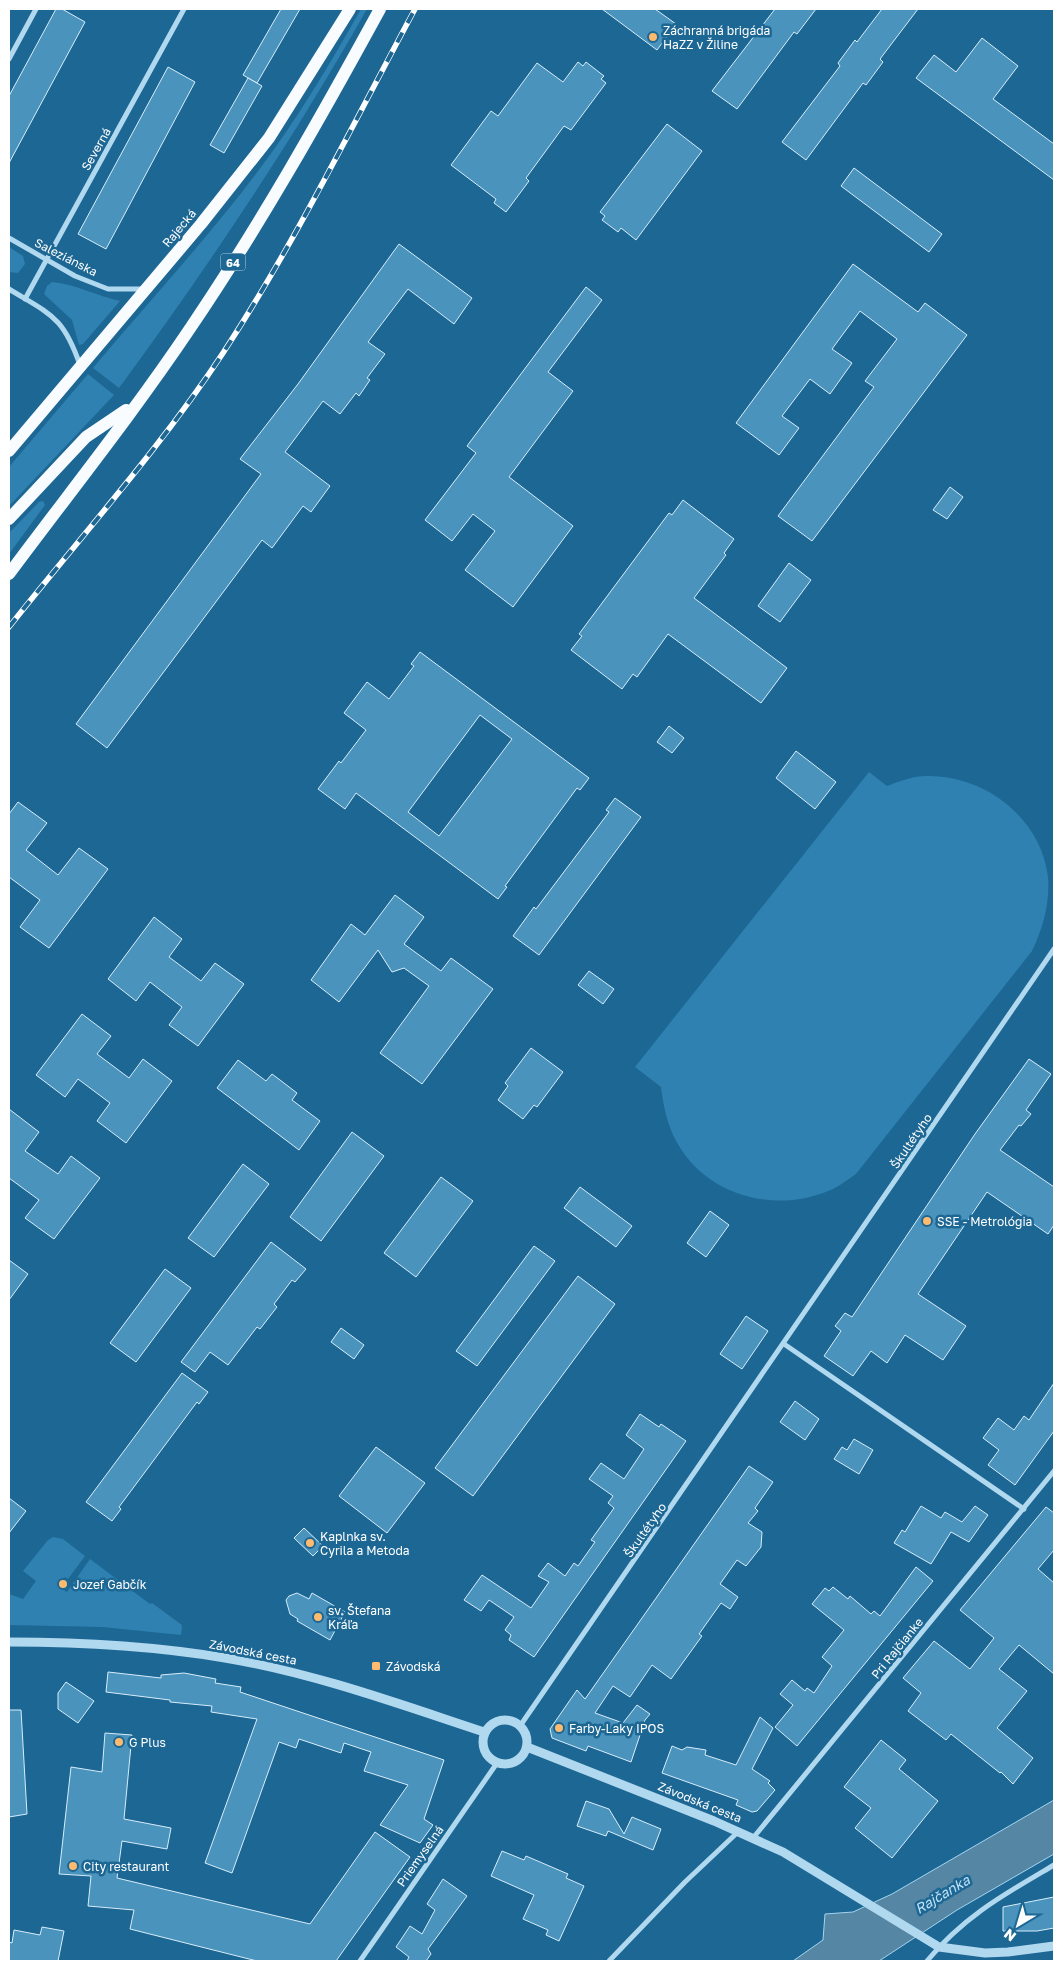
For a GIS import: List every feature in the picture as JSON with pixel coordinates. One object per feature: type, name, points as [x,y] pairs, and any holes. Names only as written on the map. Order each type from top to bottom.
[{"type":"main road","name":"Rajecká","points":[[9,450],[145,290],[269,138],[350,9]]},
{"type":"main road","name":"64","points":[[134,405],[190,329],[237,257],[322,114],[380,9]]},
{"type":"main road","points":[[9,519],[86,437],[134,405]]},
{"type":"main road","points":[[9,574],[134,405]]},
{"type":"street","points":[[9,59],[36,9]]},
{"type":"street","name":"Severná","points":[[25,299],[184,9]]},
{"type":"street","name":"Saleziánska","points":[[9,238],[75,276],[108,289],[145,290]]},
{"type":"street","points":[[9,288],[57,318],[71,338],[81,365]]},
{"type":"street","name":"Škultétyho","points":[[520,1726],[1054,949]]},
{"type":"street","points":[[784,1344],[1024,1509]]},
{"type":"street","name":"Pri Rajčianke","points":[[754,1838],[1054,1471]]},
{"type":"street","name":"Závodská cesta","points":[[9,1642],[118,1646],[224,1658],[368,1693],[484,1732]]},
{"type":"street","points":[[507,1719],[520,1726],[525,1732],[526,1748],[520,1758],[509,1764],[497,1763],[489,1758],[484,1750],[482,1741],[484,1732],[493,1722],[507,1719]]},
{"type":"street","name":"Závodská cesta","points":[[526,1748],[754,1838],[810,1867],[939,1947],[985,1957],[1054,1946]]},
{"type":"street","name":"Priemyselná","points":[[360,1961],[497,1763]]},
{"type":"street","points":[[609,1961],[673,1895],[739,1832]]},
{"type":"street","points":[[927,1961],[939,1947],[986,1905],[1054,1866]]},
{"type":"shaded area","points":[[361,9],[367,9],[310,106],[249,202],[119,388],[93,368],[211,230],[256,174],[310,95]]},
{"type":"shaded area","points":[[9,247],[23,256],[25,264],[18,273],[9,272]]},
{"type":"shaded area","points":[[52,282],[69,285],[120,301],[83,344],[79,345],[72,320],[44,294],[47,286]]},
{"type":"shaded area","points":[[88,374],[114,395],[9,506],[9,467]]},
{"type":"shaded area","points":[[43,501],[45,505],[9,554],[9,533],[39,502]]},
{"type":"shaded area","points":[[869,772],[887,786],[917,777],[949,778],[969,783],[989,792],[1007,804],[1022,819],[1034,836],[1043,856],[1048,877],[1048,887],[1047,906],[1042,924],[1032,951],[856,1174],[833,1189],[810,1197],[764,1200],[741,1195],[720,1186],[702,1173],[685,1156],[673,1135],[665,1111],[661,1087],[635,1067]]},
{"type":"shaded area","points":[[53,1537],[63,1539],[85,1556],[68,1579],[65,1577],[58,1587],[67,1592],[90,1559],[150,1604],[152,1603],[182,1625],[181,1635],[102,1627],[9,1625],[9,1594],[23,1599],[36,1581],[23,1571],[48,1540]]},
{"type":"water","name":"Rajčanka","points":[[1054,1800],[1054,1854],[957,1910],[879,1961],[793,1961],[823,1940],[825,1914],[853,1912],[892,1894]]},
{"type":"building","points":[[56,9],[62,9],[85,22],[9,163],[9,96]]},
{"type":"building","points":[[281,9],[300,9],[257,83],[243,75]]},
{"type":"building","name":"Záchranná brigáda HaZZ v Žiline","points":[[602,9],[655,9],[676,24],[657,50]]},
{"type":"building","points":[[775,9],[816,9],[797,34],[794,32],[737,109],[712,91]]},
{"type":"building","points":[[882,9],[918,9],[880,59],[883,62],[866,85],[863,83],[806,160],[782,142],[840,66],[838,63],[855,40],[857,42]]},
{"type":"building","points":[[982,38],[1018,66],[993,99],[1054,144],[1054,180],[916,78],[934,55],[956,72]]},
{"type":"building","points":[[578,62],[583,66],[586,62],[604,76],[601,79],[606,83],[571,130],[564,126],[526,178],[529,181],[506,212],[494,203],[496,199],[451,165],[491,111],[498,116],[537,63],[563,82]]},
{"type":"building","points":[[168,67],[195,82],[106,249],[78,234]]},
{"type":"building","points":[[248,78],[262,86],[224,153],[210,145]]},
{"type":"building","points":[[667,124],[702,151],[636,240],[621,228],[618,232],[602,220],[605,216],[600,212]]},
{"type":"building","points":[[854,168],[942,234],[929,252],[841,186]]},
{"type":"building","points":[[399,244],[472,298],[454,324],[408,289],[368,342],[385,354],[367,378],[370,380],[359,396],[356,393],[340,414],[323,401],[285,452],[330,486],[311,512],[303,506],[272,548],[262,540],[107,748],[76,724],[261,474],[240,459],[298,384]]},
{"type":"building","points":[[853,264],[918,312],[925,303],[967,335],[812,541],[778,516],[874,387],[865,381],[897,339],[860,311],[832,349],[852,363],[830,394],[810,379],[782,416],[799,428],[779,455],[736,423]]},
{"type":"building","points":[[586,287],[602,300],[548,372],[573,391],[509,477],[573,526],[513,607],[465,570],[495,531],[473,514],[452,541],[425,520],[476,453],[467,446]]},
{"type":"building","points":[[950,487],[963,497],[947,519],[933,510]]},
{"type":"building","points":[[683,500],[734,539],[724,553],[726,555],[694,598],[787,668],[761,703],[668,634],[637,677],[633,674],[622,689],[571,650],[582,636],[579,634],[669,513],[672,515]]},
{"type":"building","points":[[789,563],[811,580],[780,622],[758,606]]},
{"type":"building","points":[[420,652],[589,778],[580,790],[577,788],[505,886],[507,887],[498,899],[356,793],[345,809],[318,789],[366,730],[344,713],[367,682],[389,699],[414,666],[411,664]],"holes":[[[480,715],[512,739],[439,836],[408,812]]]},
{"type":"building","points":[[669,726],[684,738],[672,753],[657,742]]},
{"type":"building","points":[[796,751],[836,782],[815,809],[776,778]]},
{"type":"building","points":[[615,798],[641,817],[539,955],[513,936],[534,907],[536,909],[609,812],[606,810]]},
{"type":"building","points":[[18,802],[47,823],[26,850],[58,875],[79,848],[108,869],[49,948],[20,927],[40,900],[9,877],[9,814]]},
{"type":"building","points":[[395,895],[424,917],[404,944],[441,971],[451,958],[493,989],[422,1084],[380,1053],[429,986],[404,968],[392,972],[378,950],[339,1002],[311,980],[351,924],[365,935]]},
{"type":"building","points":[[154,917],[182,939],[169,957],[201,981],[215,963],[244,984],[198,1046],[169,1025],[182,1007],[150,982],[136,1001],[108,979]]},
{"type":"building","points":[[589,971],[614,989],[603,1004],[578,985]]},
{"type":"building","points":[[82,1014],[111,1036],[97,1054],[129,1078],[143,1059],[172,1081],[126,1143],[97,1121],[110,1103],[78,1079],[65,1097],[36,1075]]},
{"type":"building","points":[[531,1048],[563,1072],[537,1107],[534,1105],[523,1119],[498,1100],[508,1086],[505,1083]]},
{"type":"building","points":[[1029,1059],[1051,1074],[1026,1110],[1031,1114],[1021,1126],[1019,1125],[1000,1150],[1054,1187],[1054,1225],[1048,1234],[987,1192],[918,1294],[966,1326],[943,1360],[905,1335],[887,1363],[871,1351],[853,1376],[824,1356],[841,1331],[835,1326],[845,1313],[852,1317],[975,1134]]},
{"type":"building","points":[[238,1060],[266,1081],[272,1074],[297,1093],[292,1100],[320,1121],[299,1150],[217,1088]]},
{"type":"building","points":[[9,1109],[39,1132],[25,1151],[58,1174],[71,1156],[100,1178],[54,1239],[25,1218],[39,1200],[9,1178]]},
{"type":"building","points":[[352,1132],[384,1156],[321,1241],[290,1217]]},
{"type":"building","points":[[243,1164],[269,1184],[214,1257],[188,1238]]},
{"type":"building","points":[[441,1177],[473,1201],[416,1277],[384,1253]]},
{"type":"building","points":[[580,1187],[632,1226],[616,1247],[564,1208]]},
{"type":"building","points":[[710,1211],[729,1225],[706,1257],[687,1243]]},
{"type":"building","points":[[271,1242],[306,1269],[295,1282],[292,1280],[274,1304],[277,1307],[260,1329],[257,1327],[228,1365],[210,1352],[195,1372],[181,1362]]},
{"type":"building","points":[[534,1246],[555,1261],[477,1366],[456,1351]]},
{"type":"building","points":[[9,1260],[28,1274],[9,1300]]},
{"type":"building","points":[[165,1269],[191,1288],[136,1362],[110,1343]]},
{"type":"building","points":[[578,1276],[615,1304],[473,1496],[435,1468]]},
{"type":"building","points":[[746,1316],[768,1331],[742,1369],[720,1354]]},
{"type":"building","points":[[341,1328],[364,1345],[354,1359],[331,1342]]},
{"type":"building","points":[[182,1373],[208,1392],[199,1404],[197,1402],[119,1507],[121,1509],[112,1521],[86,1502]]},
{"type":"building","points":[[1054,1383],[1054,1431],[1015,1485],[988,1465],[999,1450],[983,1438],[998,1418],[1014,1430],[1024,1416],[1029,1420]]},
{"type":"building","points":[[795,1401],[819,1419],[805,1440],[780,1422]]},
{"type":"building","points":[[640,1414],[659,1427],[661,1424],[686,1441],[534,1657],[509,1640],[511,1635],[505,1630],[514,1617],[489,1600],[481,1611],[464,1600],[482,1575],[531,1608],[549,1582],[538,1576],[548,1563],[565,1576],[574,1563],[578,1566],[595,1542],[591,1540],[614,1508],[608,1503],[613,1496],[589,1479],[601,1463],[624,1479],[644,1449],[626,1435]]},
{"type":"building","points":[[854,1439],[873,1450],[859,1474],[834,1459],[842,1447],[847,1450]]},
{"type":"building","points":[[376,1447],[425,1483],[387,1533],[339,1496]]},
{"type":"building","points":[[749,1466],[773,1482],[755,1508],[758,1511],[748,1523],[762,1532],[761,1547],[746,1566],[737,1560],[720,1584],[738,1597],[730,1609],[721,1603],[699,1634],[702,1636],[671,1679],[652,1665],[630,1697],[613,1686],[595,1713],[623,1723],[637,1705],[650,1714],[645,1720],[631,1762],[588,1746],[586,1751],[552,1738],[550,1729],[577,1690],[585,1699]]},
{"type":"building","points":[[9,1498],[26,1511],[9,1533]]},
{"type":"building","points":[[921,1506],[941,1518],[945,1512],[962,1522],[975,1506],[988,1515],[969,1542],[951,1532],[931,1564],[894,1543],[902,1530],[905,1532]]},
{"type":"building","points":[[1046,1507],[1054,1513],[1054,1550],[1038,1569],[1054,1583],[1054,1674],[1019,1645],[999,1669],[1027,1691],[997,1728],[1033,1758],[1013,1784],[1001,1772],[951,1734],[946,1740],[908,1711],[921,1693],[903,1678],[934,1641],[970,1669],[994,1638],[960,1610]]},
{"type":"building","name":"Kaplnka sv. Cyrila a Metoda","points":[[304,1528],[323,1546],[313,1556],[294,1538]]},
{"type":"building","points":[[916,1567],[933,1581],[797,1746],[775,1727],[793,1705],[780,1694],[792,1680],[805,1691],[807,1688],[814,1693],[832,1666],[822,1657],[844,1630],[812,1604],[825,1588],[829,1591],[833,1587],[848,1599],[850,1596],[871,1614],[874,1611],[880,1616]]},
{"type":"building","name":"sv. Štefana Kráľa","points":[[297,1593],[309,1599],[312,1593],[345,1612],[330,1640],[297,1621],[298,1619],[290,1614],[286,1600],[289,1596]]},
{"type":"building","points":[[108,1672],[161,1678],[161,1675],[184,1673],[216,1679],[215,1683],[241,1687],[240,1692],[444,1760],[424,1819],[433,1825],[420,1843],[380,1825],[408,1785],[364,1771],[371,1752],[344,1743],[341,1753],[299,1739],[296,1748],[279,1742],[232,1873],[205,1863],[257,1719],[211,1712],[212,1706],[170,1702],[170,1700],[106,1692]]},
{"type":"building","points":[[66,1682],[94,1701],[78,1723],[58,1709],[58,1693]]},
{"type":"building","points":[[9,1710],[21,1710],[27,1814],[9,1817]]},
{"type":"building","points":[[760,1717],[773,1728],[752,1769],[770,1781],[768,1783],[775,1790],[757,1811],[752,1812],[736,1805],[738,1800],[662,1773],[672,1746],[682,1750],[687,1747],[706,1750],[705,1755],[736,1765]]},
{"type":"building","points":[[105,1733],[132,1735],[124,1819],[171,1828],[167,1849],[122,1841],[117,1878],[310,1924],[375,1832],[410,1857],[336,1961],[257,1961],[130,1929],[134,1910],[88,1906],[91,1876],[59,1874],[71,1767],[102,1772]]},
{"type":"building","points":[[881,1740],[906,1760],[899,1769],[938,1801],[892,1858],[855,1828],[871,1808],[844,1787]]},
{"type":"building","points":[[586,1801],[609,1809],[624,1834],[632,1817],[661,1829],[653,1850],[608,1831],[606,1836],[577,1826]]},
{"type":"building","points":[[502,1851],[524,1860],[526,1856],[568,1874],[566,1878],[584,1886],[559,1941],[546,1935],[548,1930],[523,1919],[534,1895],[491,1876]]},
{"type":"building","points":[[443,1879],[467,1896],[428,1949],[431,1954],[426,1961],[407,1961],[409,1957],[396,1947],[410,1926],[422,1934],[435,1910],[427,1904]]},
{"type":"building","points":[[1054,1897],[1054,1928],[1037,1931],[1003,1931],[1003,1907]]},
{"type":"building","points":[[42,1927],[64,1931],[58,1961],[9,1961],[9,1942],[12,1943],[14,1930],[40,1935]]},
{"type":"railway","points":[[9,627],[173,424],[223,353],[275,269],[415,9]]},
{"type":"place","name":"Záchranná brigáda HaZZ v Žiline","points":[[653,37]]},
{"type":"place","name":"SSE - Metrológia","points":[[927,1221]]},
{"type":"place","name":"Kaplnka sv. Cyrila a Metoda","points":[[310,1543]]},
{"type":"place","name":"Jozef Gabčík","points":[[63,1584]]},
{"type":"place","name":"sv. Štefana Kráľa","points":[[318,1617]]},
{"type":"place","name":"Závodská","points":[[376,1666]]},
{"type":"place","name":"Farby-Laky IPOS","points":[[559,1728]]},
{"type":"place","name":"G Plus","points":[[119,1742]]},
{"type":"place","name":"City restaurant","points":[[73,1866]]}]
